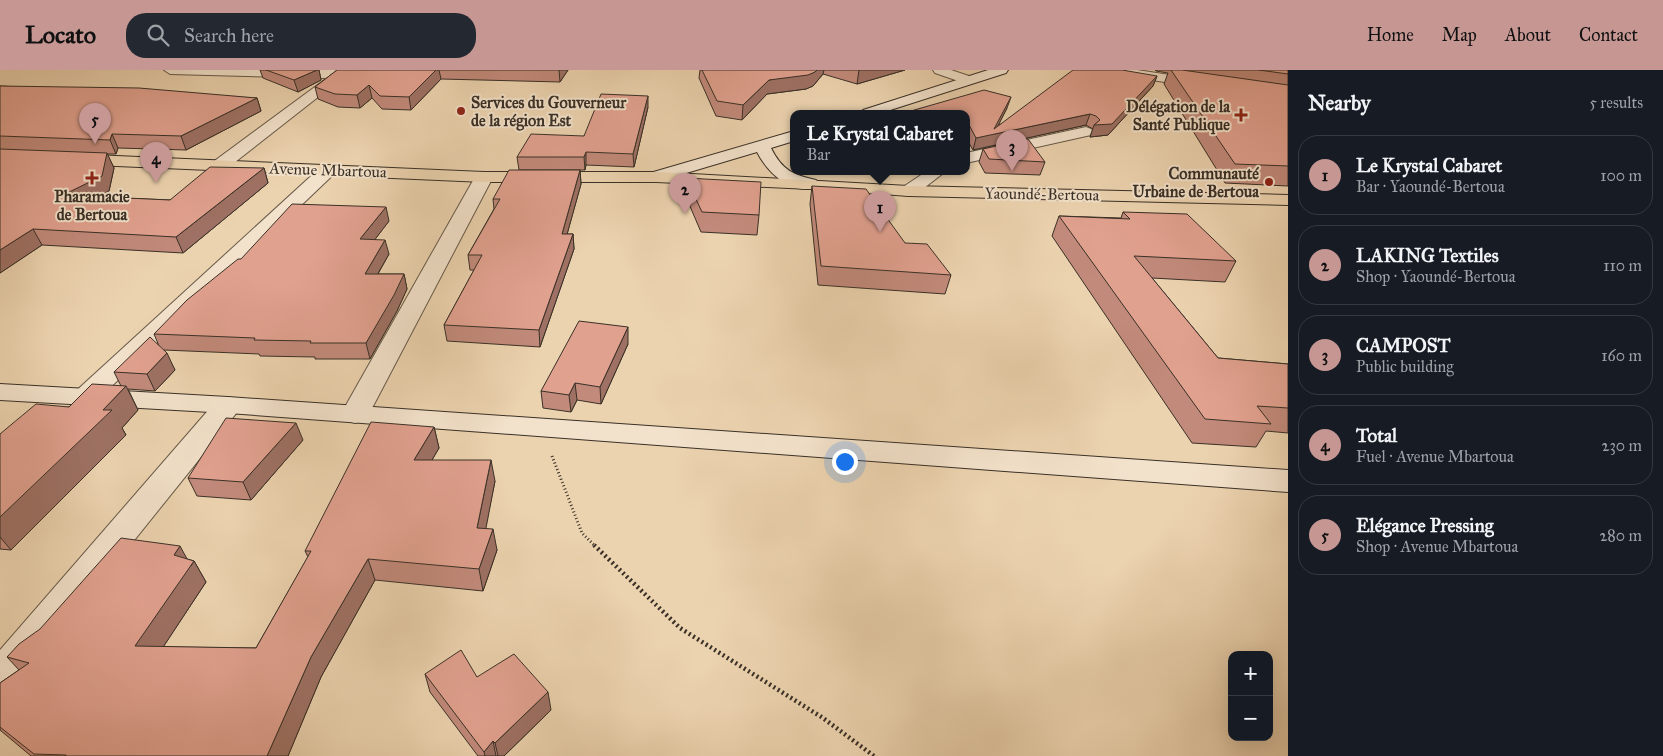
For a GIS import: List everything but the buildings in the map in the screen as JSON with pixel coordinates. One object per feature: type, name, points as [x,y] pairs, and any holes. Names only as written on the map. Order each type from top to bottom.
[{"type":"highway","name":"Avenue Mbartoua","points":[[0,156],[484,177],[656,177]]},
{"type":"highway","name":"Yaoundé-Bertoua","points":[[656,177],[810,184],[909,191],[1288,200]]},
{"type":"highway","name":"Yaoundé-Bertoua","points":[[1158,197],[1288,215]]},
{"type":"street","points":[[170,70],[343,72]]},
{"type":"street","points":[[939,70],[967,80]]},
{"type":"street","points":[[877,110],[1002,70]]},
{"type":"street","points":[[1112,70],[1214,85]]},
{"type":"street","points":[[220,166],[343,72]]},
{"type":"street","points":[[970,157],[1086,132]]},
{"type":"street","points":[[656,177],[790,137]]},
{"type":"street","points":[[762,146],[769,161],[780,173],[797,183],[810,184]]},
{"type":"street","points":[[85,397],[328,170]]},
{"type":"street","points":[[909,191],[932,175]]},
{"type":"street","points":[[355,414],[484,177]]},
{"type":"street","points":[[0,392],[228,405],[1288,481]]},
{"type":"street","points":[[0,678],[228,405]]},
{"type":"path","points":[[541,427],[582,533],[680,628],[823,718],[874,756]]},
{"type":"place","name":"Services du Gouverneur de la région Est","points":[[461,111]]},
{"type":"place","name":"Délégation de la Santé Publique","points":[[1241,115]]},
{"type":"place","name":"Elégance Pressing","points":[[95,144]]},
{"type":"place","name":"CAMPOST","points":[[1012,171]]},
{"type":"place","name":"Pharamacie de Bertoua","points":[[92,178]]},
{"type":"place","name":"Communauté Urbaine de Bertoua","points":[[1269,182]]},
{"type":"place","name":"Total","points":[[156,183]]},
{"type":"place","name":"LAKING Textiles","points":[[685,214]]},
{"type":"place","name":"Le Krystal Cabaret","points":[[880,232]]}]
